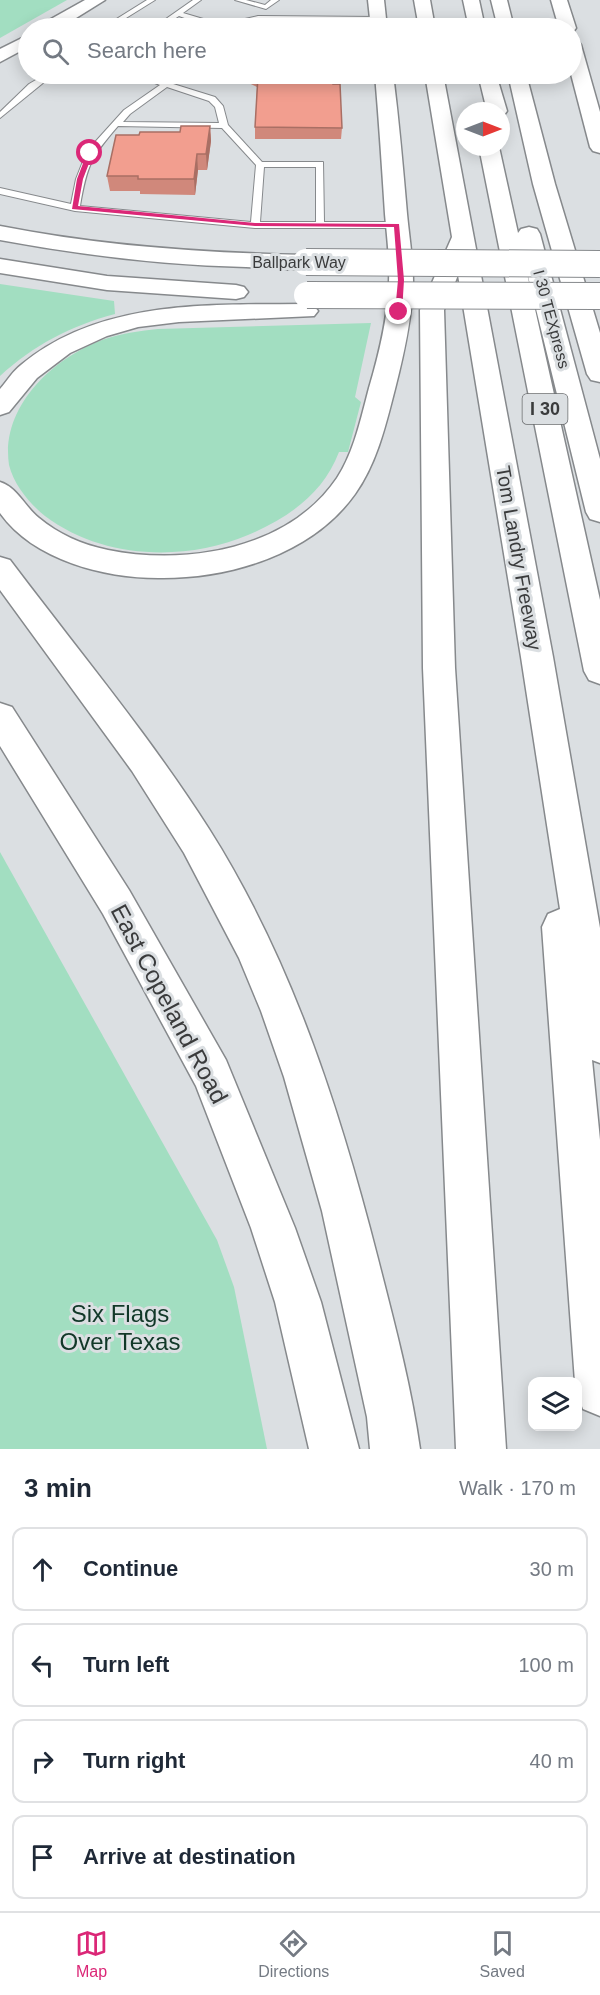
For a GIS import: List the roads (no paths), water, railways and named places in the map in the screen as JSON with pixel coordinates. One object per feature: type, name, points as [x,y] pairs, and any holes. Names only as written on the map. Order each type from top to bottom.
[{"type":"main road","points":[[66,18],[97,0]]},
{"type":"main road","points":[[376,0],[378,18]]},
{"type":"main road","points":[[422,0],[425,18]]},
{"type":"main road","points":[[458,0],[462,18]]},
{"type":"main road","points":[[471,0],[475,18]]},
{"type":"main road","points":[[499,0],[504,18]]},
{"type":"main road","points":[[559,0],[564,18]]},
{"type":"main road","points":[[0,57],[18,46]]},
{"type":"main road","points":[[582,81],[600,147]]},
{"type":"main road","points":[[0,492],[18,516],[51,542],[88,557],[125,565],[178,567],[225,559],[266,546],[300,528],[332,503],[346,486],[366,448],[387,370],[399,312],[401,280],[385,84]]},
{"type":"main road","name":"Tom Landry Freeway","points":[[437,84],[537,657],[600,1043]]},
{"type":"main road","points":[[475,84],[479,102]]},
{"type":"main road","points":[[490,84],[495,102]]},
{"type":"main road","name":"I 30 TEXpress","points":[[519,84],[544,184],[600,374]]},
{"type":"main road","name":"I 30","points":[[491,156],[600,671]]},
{"type":"main road","name":"I 30 TEXpress","points":[[509,156],[561,350],[600,512]]},
{"type":"main road","name":"Ballpark Way","points":[[8,234],[74,247],[232,261],[600,264]]},
{"type":"main road","points":[[462,238],[432,310],[439,669],[481,1449]]},
{"type":"main road","name":"Ballpark Way","points":[[0,266],[106,283],[307,303]]},
{"type":"main road","points":[[0,406],[23,375],[70,342],[112,326],[147,318],[307,303],[600,296]]},
{"type":"main road","points":[[0,568],[146,764],[189,827],[222,885],[259,961],[293,1039],[342,1198],[391,1417],[395,1449]]},
{"type":"main road","points":[[537,657],[600,1392]]},
{"type":"main road","name":"East Copeland Road","points":[[0,717],[116,902],[212,1074],[273,1228],[298,1302],[334,1449]]},
{"type":"lane","points":[[122,18],[152,0]]},
{"type":"lane","points":[[172,18],[198,0]]},
{"type":"lane","points":[[238,0],[266,7],[276,0]]},
{"type":"lane","points":[[179,14],[191,18]]},
{"type":"lane","points":[[0,116],[35,84]]},
{"type":"lane","points":[[75,208],[80,179],[90,153],[127,112],[166,84],[212,99],[219,106],[224,126],[260,165],[255,225]]},
{"type":"lane","points":[[116,124],[224,126]]},
{"type":"lane","points":[[260,165],[320,164],[320,225]]},
{"type":"lane","points":[[0,191],[75,208],[255,225],[397,225]]},
{"type":"park label","name":"Six Flags Over Texas","points":[[120,1328]]}]
